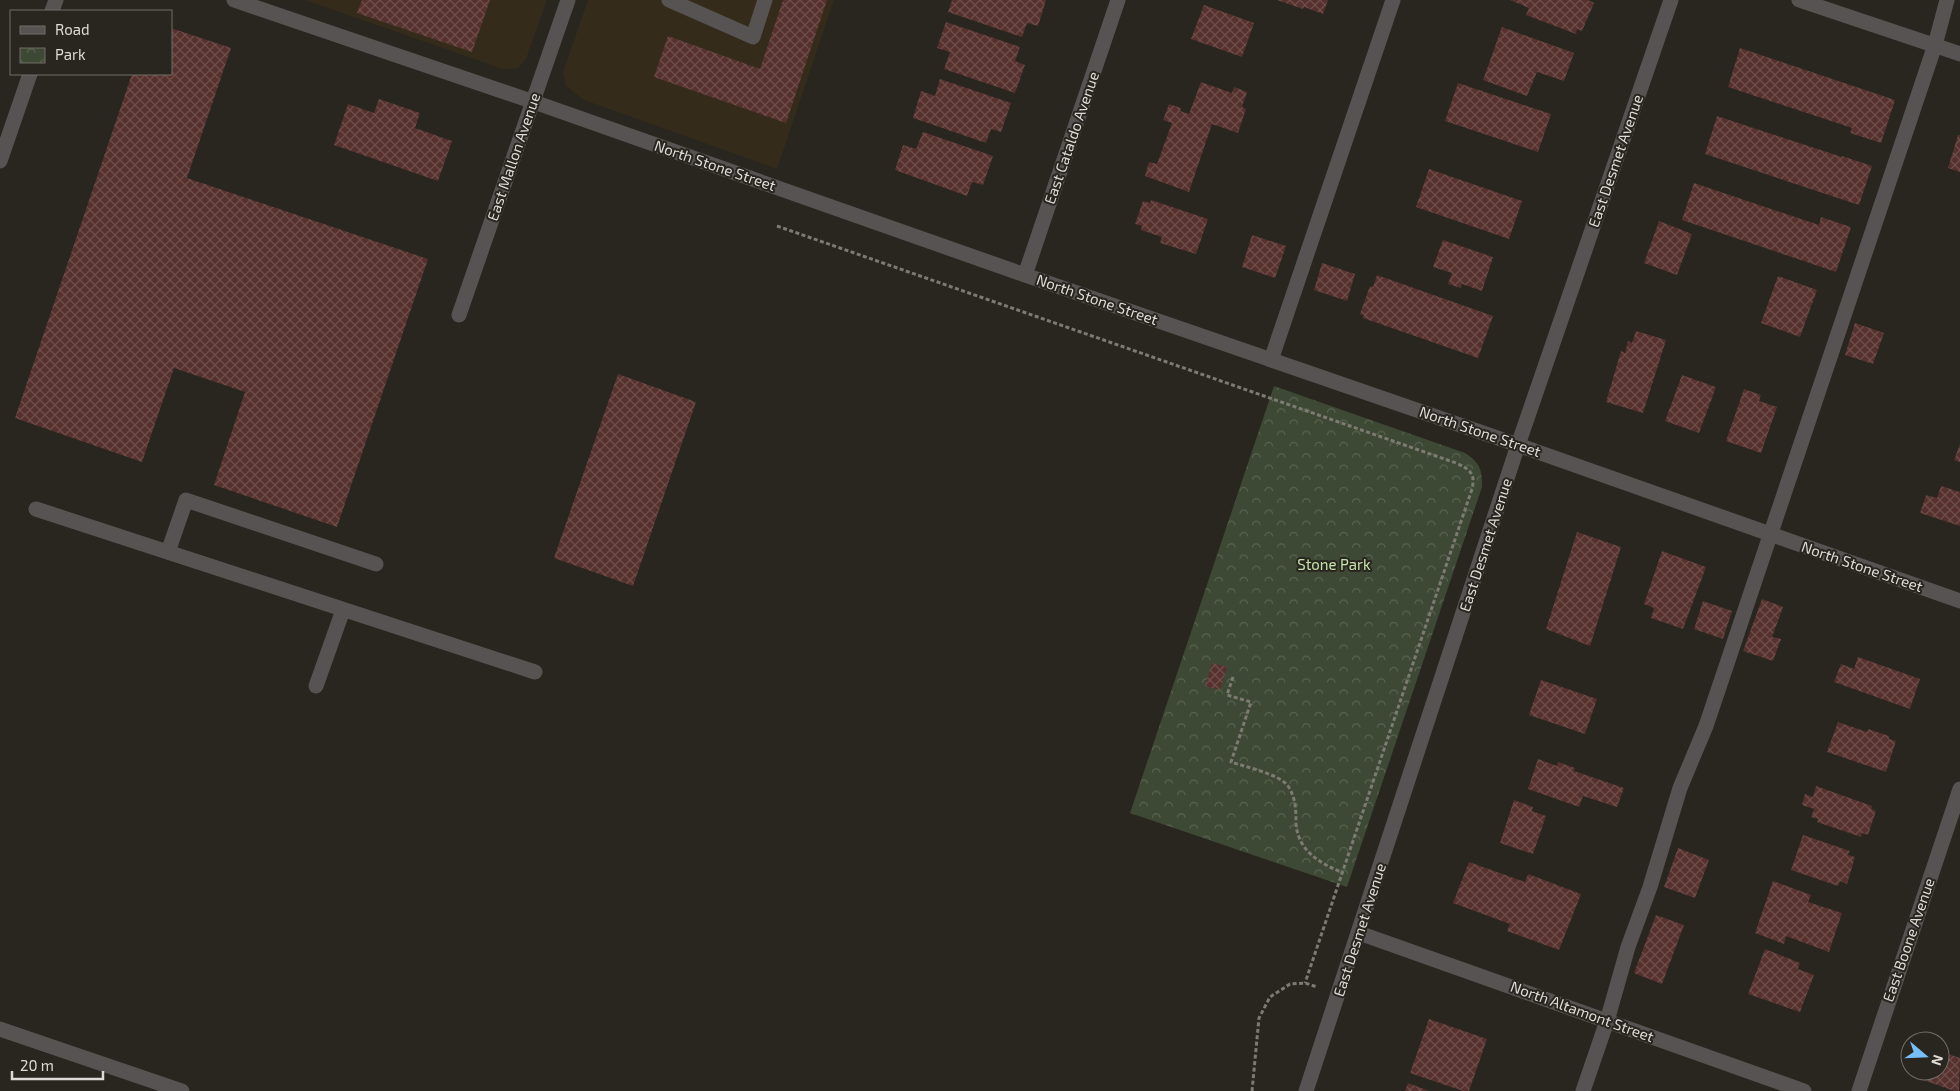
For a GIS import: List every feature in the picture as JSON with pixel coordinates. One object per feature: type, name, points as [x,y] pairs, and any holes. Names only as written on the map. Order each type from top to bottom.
[{"type":"street","name":"North Stone Street","points":[[234,0],[534,102],[1960,601]]},
{"type":"street","name":"East Mallon Avenue","points":[[459,315],[568,0]]},
{"type":"street","points":[[669,0],[753,37],[765,0]]},
{"type":"street","name":"East Cataldo Avenue","points":[[1025,275],[1118,0]]},
{"type":"street","points":[[1271,360],[1393,0]]},
{"type":"street","name":"East Desmet Avenue","points":[[1306,1091],[1518,445],[1671,0]]},
{"type":"street","points":[[1798,0],[1960,54]]},
{"type":"street","points":[[1583,1091],[1607,1021],[1628,947],[1650,887],[1680,788],[1706,726],[1935,45],[1947,0]]},
{"type":"street","points":[[0,161],[30,75]]},
{"type":"street","points":[[168,552],[186,500],[376,564]]},
{"type":"street","points":[[36,509],[535,672]]},
{"type":"street","points":[[316,686],[343,610]]},
{"type":"street","name":"East Boone Avenue","points":[[1859,1091],[1960,789]]},
{"type":"street","name":"North Altamont Street","points":[[1359,933],[1804,1091]]},
{"type":"street","points":[[0,1029],[182,1091]]},
{"type":"path","points":[[777,226],[1456,463],[1467,468],[1471,473],[1474,480],[1472,489],[1305,983]]},
{"type":"path","points":[[1233,677],[1227,695],[1252,702],[1231,762],[1276,777],[1287,786],[1295,803],[1300,841],[1312,856],[1326,866],[1341,872]]},
{"type":"path","points":[[1252,1091],[1259,1018],[1270,997],[1290,984],[1305,983],[1338,995]]},
{"type":"shaded area","points":[[305,0],[547,0],[526,59],[518,68],[503,69]]},
{"type":"shaded area","points":[[588,0],[834,0],[777,169],[584,100],[566,86],[563,72]]},
{"type":"green space","name":"Stone Park","points":[[1274,386],[1465,453],[1477,463],[1481,476],[1482,487],[1347,887],[1130,813]]},
{"type":"building","points":[[362,0],[490,0],[472,52],[357,13]]},
{"type":"building","points":[[783,0],[827,0],[786,123],[654,77],[668,36],[760,69]]},
{"type":"building","points":[[952,0],[1046,0],[1038,26],[1027,23],[1022,37],[948,12]]},
{"type":"building","points":[[1277,0],[1328,0],[1323,14]]},
{"type":"building","points":[[1510,0],[1588,0],[1594,3],[1582,31],[1577,29],[1576,34],[1526,15],[1529,8]]},
{"type":"building","points":[[1204,5],[1254,23],[1242,57],[1191,39]]},
{"type":"building","points":[[946,22],[1020,47],[1015,61],[1025,65],[1015,93],[944,69],[950,52],[937,48]]},
{"type":"building","points":[[1502,27],[1574,53],[1564,81],[1537,72],[1527,96],[1483,80]]},
{"type":"building","points":[[172,28],[231,48],[187,178],[428,259],[337,527],[214,485],[245,392],[174,368],[142,462],[15,418],[132,75],[172,75]]},
{"type":"building","points":[[1740,48],[1895,100],[1881,143],[1850,133],[1852,128],[1728,87]]},
{"type":"building","points":[[940,79],[1011,103],[1001,132],[991,129],[986,143],[913,118],[921,91],[935,96]]},
{"type":"building","points":[[1201,82],[1232,93],[1234,87],[1247,92],[1242,107],[1246,109],[1238,133],[1212,124],[1189,192],[1145,176],[1149,162],[1157,164],[1172,123],[1163,120],[1169,104],[1181,108],[1180,111],[1189,114]]},
{"type":"building","points":[[1458,83],[1551,114],[1538,152],[1445,121]]},
{"type":"building","points":[[379,99],[420,113],[415,128],[452,141],[438,181],[334,145],[348,104],[374,113]]},
{"type":"building","points":[[1717,116],[1872,166],[1859,205],[1705,154]]},
{"type":"building","points":[[923,132],[993,156],[983,185],[972,182],[967,196],[895,170],[903,145],[916,149]]},
{"type":"building","points":[[1958,135],[1960,135],[1960,172],[1948,168]]},
{"type":"building","points":[[1429,169],[1522,201],[1509,239],[1416,207]]},
{"type":"building","points":[[1694,183],[1819,225],[1821,217],[1851,227],[1836,272],[1682,220]]},
{"type":"building","points":[[1151,200],[1208,219],[1196,254],[1160,243],[1162,237],[1141,230],[1142,226],[1135,224],[1143,201],[1150,203]]},
{"type":"building","points":[[1659,221],[1692,234],[1677,275],[1644,263]]},
{"type":"building","points":[[1252,235],[1286,246],[1275,278],[1242,267]]},
{"type":"building","points":[[1443,240],[1493,257],[1482,291],[1462,284],[1461,288],[1448,284],[1452,273],[1433,267]]},
{"type":"building","points":[[1322,263],[1355,274],[1347,301],[1314,290]]},
{"type":"building","points":[[1377,275],[1493,316],[1478,358],[1363,318],[1364,315],[1360,314],[1370,286],[1373,287]]},
{"type":"building","points":[[1778,276],[1817,290],[1800,337],[1761,323]]},
{"type":"building","points":[[1855,323],[1884,333],[1873,364],[1845,355]]},
{"type":"building","points":[[1636,331],[1666,340],[1643,413],[1606,402],[1621,351],[1625,353],[1628,341],[1632,343]]},
{"type":"building","points":[[618,374],[696,402],[633,586],[554,558]]},
{"type":"building","points":[[1682,375],[1716,387],[1699,433],[1665,421]]},
{"type":"building","points":[[1744,389],[1761,395],[1759,401],[1777,407],[1761,453],[1726,441]]},
{"type":"building","points":[[1960,444],[1960,462],[1954,460]]},
{"type":"building","points":[[1941,486],[1960,492],[1960,526],[1920,513],[1926,495],[1937,498]]},
{"type":"building","points":[[1577,532],[1621,547],[1590,646],[1546,629]]},
{"type":"building","points":[[1662,551],[1706,567],[1683,629],[1651,618],[1654,608],[1644,604]]},
{"type":"building","points":[[1762,599],[1783,607],[1772,637],[1781,639],[1773,661],[1743,651]]},
{"type":"building","points":[[1703,601],[1732,611],[1723,639],[1694,629]]},
{"type":"building","points":[[1858,657],[1920,679],[1910,709],[1834,682],[1841,664],[1854,669]]},
{"type":"building","points":[[1212,663],[1227,667],[1220,690],[1205,686]]},
{"type":"building","points":[[1541,680],[1597,699],[1585,734],[1529,715]]},
{"type":"building","points":[[1838,722],[1867,732],[1868,729],[1889,736],[1889,739],[1896,741],[1886,772],[1827,752]]},
{"type":"building","points":[[1538,759],[1557,766],[1558,762],[1575,768],[1574,771],[1624,788],[1617,807],[1583,796],[1579,807],[1528,789]]},
{"type":"building","points":[[1816,786],[1872,806],[1871,809],[1876,811],[1868,835],[1862,833],[1861,837],[1817,822],[1818,819],[1811,817],[1814,809],[1802,805],[1805,794],[1813,797]]},
{"type":"building","points":[[1514,800],[1533,807],[1532,811],[1546,816],[1533,854],[1500,843]]},
{"type":"building","points":[[1803,835],[1850,851],[1848,855],[1855,857],[1847,884],[1840,881],[1838,886],[1791,870]]},
{"type":"building","points":[[1678,848],[1709,860],[1695,898],[1664,887]]},
{"type":"building","points":[[1469,862],[1525,882],[1528,874],[1581,894],[1559,950],[1507,931],[1510,924],[1453,903]]},
{"type":"building","points":[[1773,881],[1811,895],[1808,902],[1842,913],[1829,952],[1786,936],[1784,944],[1755,933]]},
{"type":"building","points":[[1656,915],[1684,925],[1662,984],[1634,973]]},
{"type":"building","points":[[1765,949],[1800,963],[1798,969],[1814,975],[1800,1012],[1748,994]]},
{"type":"building","points":[[1429,1019],[1487,1039],[1469,1091],[1463,1091],[1410,1073]]},
{"type":"building","points":[[1950,1054],[1960,1058],[1959,1091],[1926,1081],[1950,1081]]},
{"type":"building","points":[[1408,1083],[1429,1091],[1405,1091]]}]
